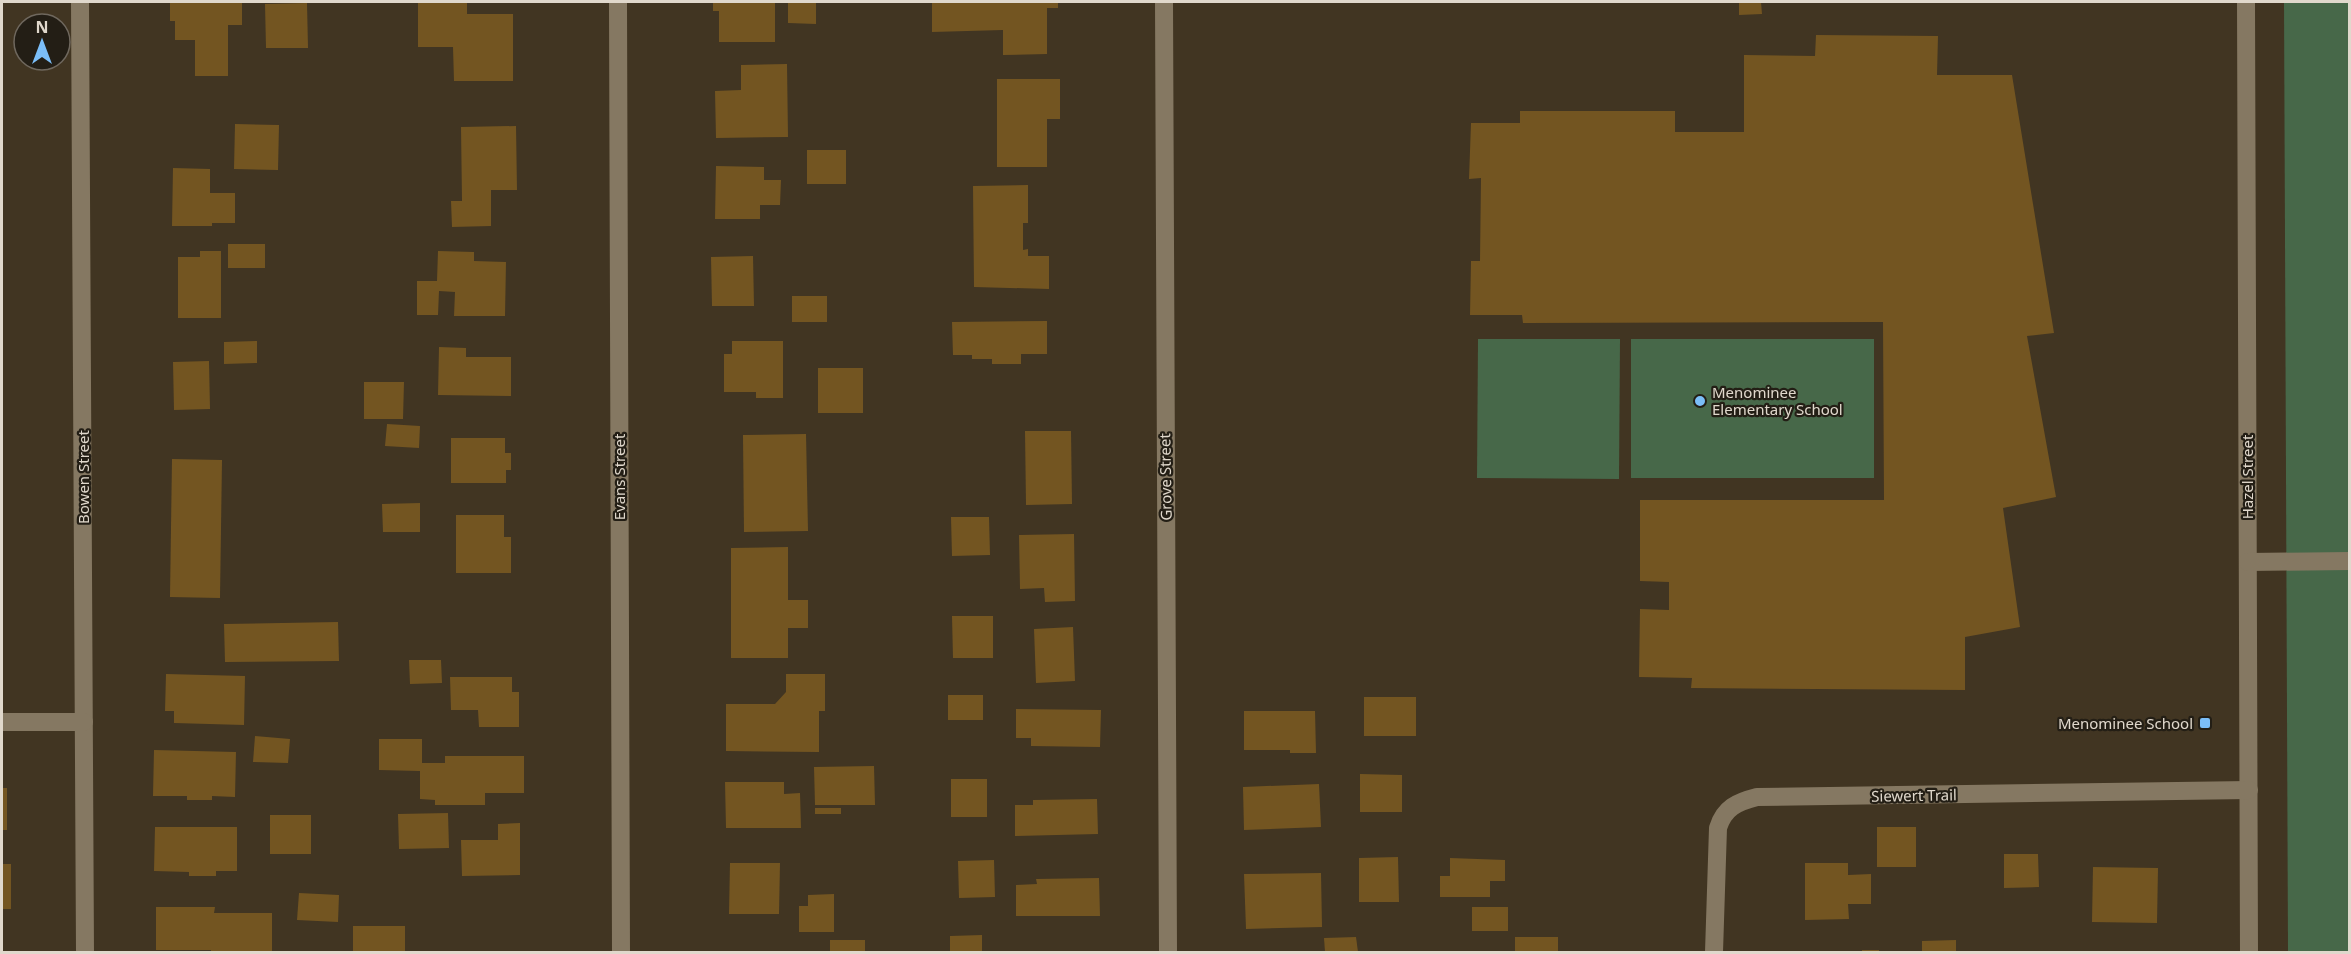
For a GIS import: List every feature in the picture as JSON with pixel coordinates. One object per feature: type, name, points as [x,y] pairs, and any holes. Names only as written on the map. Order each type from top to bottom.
[{"type":"street","name":"Bowen Street","points":[[80,2],[85,952]]},
{"type":"street","name":"Evans Street","points":[[618,2],[621,952]]},
{"type":"street","name":"Grove Street","points":[[1164,2],[1168,952]]},
{"type":"street","name":"Hazel Street","points":[[2246,2],[2249,952]]},
{"type":"street","points":[[2248,562],[2349,561]]},
{"type":"street","points":[[2,722],[84,722]]},
{"type":"street","name":"Siewert Trail","points":[[1714,952],[1718,828],[1721,818],[1740,801],[1757,797],[2249,790]]},
{"type":"green space","points":[[2284,2],[2349,2],[2349,952],[2288,952]]},
{"type":"green space","points":[[1478,339],[1620,339],[1619,479],[1477,478]]},
{"type":"green space","points":[[1631,339],[1874,339],[1874,478],[1631,478]]},
{"type":"building","points":[[170,2],[242,2],[242,25],[228,25],[228,76],[195,76],[195,40],[175,40],[175,21],[170,21]]},
{"type":"building","points":[[713,2],[775,2],[775,42],[719,42],[719,11],[713,11]]},
{"type":"building","points":[[788,2],[816,2],[816,24],[788,23]]},
{"type":"building","points":[[932,2],[1058,2],[1058,8],[1047,8],[1047,54],[1003,55],[1003,30],[932,32]]},
{"type":"building","points":[[1739,2],[1761,2],[1762,14],[1739,15]]},
{"type":"building","points":[[307,3],[308,48],[266,48],[265,4]]},
{"type":"building","points":[[418,3],[467,3],[467,14],[513,14],[513,81],[454,81],[453,47],[418,47]]},
{"type":"building","points":[[1816,35],[1938,36],[1937,75],[2012,75],[2054,333],[2027,336],[2056,497],[2003,508],[2020,627],[1965,637],[1965,690],[1691,688],[1692,678],[1639,677],[1640,609],[1669,610],[1669,582],[1640,581],[1640,500],[1884,500],[1883,322],[1523,323],[1522,315],[1470,315],[1471,261],[1480,261],[1481,178],[1469,179],[1471,123],[1520,123],[1520,111],[1675,111],[1675,132],[1744,132],[1744,55],[1815,56]]},
{"type":"building","points":[[787,64],[788,137],[716,138],[715,91],[741,90],[741,65]]},
{"type":"building","points":[[997,79],[1060,79],[1060,119],[1047,119],[1047,167],[997,167]]},
{"type":"building","points":[[235,124],[279,125],[278,170],[234,169]]},
{"type":"building","points":[[516,126],[517,190],[491,190],[491,226],[452,227],[451,201],[462,201],[461,127]]},
{"type":"building","points":[[807,150],[846,150],[846,184],[807,184]]},
{"type":"building","points":[[716,166],[764,167],[764,180],[781,180],[780,205],[760,205],[760,219],[715,219]]},
{"type":"building","points":[[173,168],[210,169],[210,193],[235,193],[235,223],[212,223],[212,226],[172,226]]},
{"type":"building","points":[[1028,185],[1028,223],[1023,223],[1023,250],[1028,249],[1028,256],[1049,256],[1049,289],[974,287],[973,186]]},
{"type":"building","points":[[228,244],[265,244],[265,268],[228,268]]},
{"type":"building","points":[[200,251],[221,251],[221,318],[178,318],[178,257],[200,257]]},
{"type":"building","points":[[438,251],[474,252],[474,261],[506,262],[505,316],[454,316],[455,292],[439,291],[438,315],[417,315],[417,281],[437,281]]},
{"type":"building","points":[[753,256],[754,306],[712,306],[711,257]]},
{"type":"building","points":[[792,296],[827,296],[827,322],[792,322]]},
{"type":"building","points":[[1047,321],[1047,354],[1021,354],[1021,364],[992,364],[992,359],[972,359],[972,355],[953,355],[952,322]]},
{"type":"building","points":[[257,341],[257,363],[224,364],[224,342]]},
{"type":"building","points":[[732,341],[783,341],[783,398],[756,398],[756,392],[724,392],[724,354],[732,354]]},
{"type":"building","points":[[439,347],[466,348],[466,357],[511,357],[511,396],[438,395]]},
{"type":"building","points":[[209,361],[210,409],[174,410],[173,362]]},
{"type":"building","points":[[818,368],[863,368],[863,413],[818,413]]},
{"type":"building","points":[[364,382],[404,382],[403,419],[364,419]]},
{"type":"building","points":[[387,424],[420,426],[419,448],[385,446]]},
{"type":"building","points":[[1025,431],[1071,431],[1072,504],[1026,505]]},
{"type":"building","points":[[806,434],[808,531],[744,532],[743,435]]},
{"type":"building","points":[[451,438],[505,438],[505,453],[511,453],[511,470],[506,470],[506,483],[451,483]]},
{"type":"building","points":[[172,459],[222,460],[220,598],[170,597]]},
{"type":"building","points":[[420,503],[420,532],[383,532],[382,504]]},
{"type":"building","points":[[456,515],[504,515],[504,537],[511,537],[511,573],[456,573]]},
{"type":"building","points":[[951,517],[989,517],[990,555],[952,556]]},
{"type":"building","points":[[1074,534],[1075,601],[1045,602],[1044,588],[1020,589],[1019,535]]},
{"type":"building","points":[[788,547],[788,600],[808,600],[808,628],[788,628],[788,658],[731,658],[731,548]]},
{"type":"building","points":[[952,616],[993,616],[993,658],[953,658]]},
{"type":"building","points":[[338,622],[339,661],[225,662],[224,624]]},
{"type":"building","points":[[1073,627],[1075,681],[1036,683],[1034,629]]},
{"type":"building","points":[[409,660],[441,660],[442,683],[410,684]]},
{"type":"building","points":[[166,674],[245,676],[244,725],[174,723],[174,711],[165,711]]},
{"type":"building","points":[[786,674],[825,674],[825,711],[819,711],[819,752],[726,751],[726,704],[775,704],[786,692]]},
{"type":"building","points":[[450,677],[512,677],[512,692],[519,692],[519,727],[479,727],[478,710],[451,710]]},
{"type":"building","points":[[948,695],[983,695],[983,720],[948,720]]},
{"type":"building","points":[[1364,697],[1416,697],[1416,736],[1364,736]]},
{"type":"building","points":[[1016,709],[1101,710],[1100,747],[1031,746],[1031,738],[1016,738]]},
{"type":"building","points":[[1244,711],[1315,711],[1316,753],[1290,753],[1290,750],[1244,750]]},
{"type":"building","points":[[255,736],[290,739],[288,763],[253,762]]},
{"type":"building","points":[[379,739],[422,739],[422,763],[445,763],[445,756],[524,756],[524,793],[485,793],[485,805],[435,805],[435,800],[420,799],[420,771],[379,770]]},
{"type":"building","points":[[154,750],[236,752],[235,797],[212,796],[212,800],[187,800],[187,796],[153,796]]},
{"type":"building","points":[[874,766],[875,805],[815,805],[814,767]]},
{"type":"building","points":[[1360,774],[1402,775],[1402,812],[1360,812]]},
{"type":"building","points":[[951,779],[987,779],[987,817],[951,817]]},
{"type":"building","points":[[725,782],[784,782],[784,794],[800,793],[801,828],[726,828]]},
{"type":"building","points":[[1319,784],[1321,827],[1244,830],[1243,787]]},
{"type":"building","points":[[2,788],[7,788],[7,830],[2,830]]},
{"type":"building","points":[[1097,799],[1098,834],[1015,836],[1015,805],[1033,805],[1033,800]]},
{"type":"building","points":[[815,808],[841,808],[841,814],[815,814]]},
{"type":"building","points":[[448,813],[449,848],[399,849],[398,814]]},
{"type":"building","points":[[270,815],[311,815],[311,854],[270,854]]},
{"type":"building","points":[[520,823],[520,875],[462,876],[461,840],[498,840],[498,824]]},
{"type":"building","points":[[155,827],[237,827],[237,871],[216,871],[216,876],[189,876],[189,872],[154,871]]},
{"type":"building","points":[[1877,827],[1916,827],[1916,867],[1877,867]]},
{"type":"building","points":[[2004,854],[2038,854],[2039,887],[2004,888]]},
{"type":"building","points":[[1398,857],[1399,902],[1359,902],[1359,858]]},
{"type":"building","points":[[1450,858],[1505,860],[1505,881],[1490,881],[1490,897],[1440,897],[1440,876],[1450,876]]},
{"type":"building","points":[[994,860],[995,897],[959,898],[958,861]]},
{"type":"building","points":[[730,863],[780,863],[779,914],[729,914]]},
{"type":"building","points":[[1805,863],[1848,863],[1848,875],[1871,874],[1871,904],[1848,904],[1849,919],[1805,920]]},
{"type":"building","points":[[2,864],[11,864],[11,909],[2,909]]},
{"type":"building","points":[[2093,867],[2158,868],[2157,923],[2092,922]]},
{"type":"building","points":[[1321,873],[1322,927],[1246,929],[1244,874]]},
{"type":"building","points":[[1099,878],[1100,916],[1016,916],[1016,885],[1037,884],[1036,879]]},
{"type":"building","points":[[299,893],[339,895],[338,922],[297,920]]},
{"type":"building","points":[[834,894],[834,932],[799,932],[799,906],[808,906],[808,895]]},
{"type":"building","points":[[156,907],[215,907],[214,913],[272,913],[272,951],[156,950]]},
{"type":"building","points":[[1472,907],[1508,907],[1508,931],[1472,931]]},
{"type":"building","points":[[353,926],[405,926],[405,952],[353,952]]},
{"type":"building","points":[[982,935],[982,952],[950,952],[950,936]]},
{"type":"building","points":[[1356,937],[1358,952],[1325,952],[1324,938]]},
{"type":"building","points":[[1515,937],[1558,937],[1558,952],[1515,952]]},
{"type":"building","points":[[830,940],[865,940],[865,952],[830,952]]},
{"type":"building","points":[[1956,940],[1956,952],[1922,952],[1922,941]]},
{"type":"building","points":[[1862,950],[1879,950],[1879,952],[1862,952]]},
{"type":"place","name":"Menominee Elementary School","points":[[1700,401]]},
{"type":"place","name":"Menominee School","points":[[2205,723]]}]
